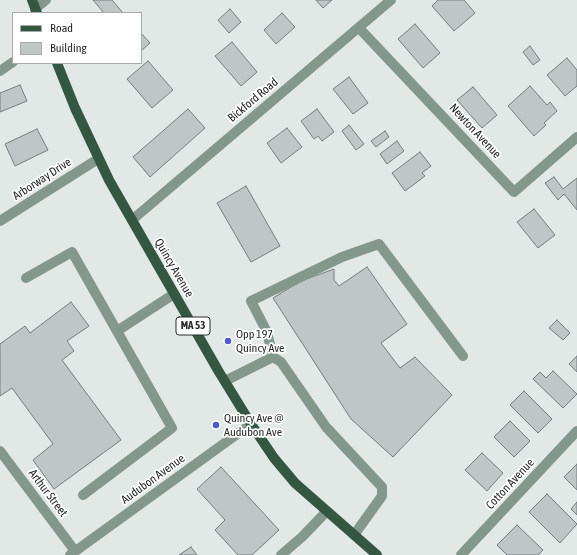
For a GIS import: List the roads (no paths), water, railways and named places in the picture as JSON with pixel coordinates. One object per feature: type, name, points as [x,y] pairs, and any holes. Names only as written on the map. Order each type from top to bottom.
[{"type":"main road","name":"Quincy Avenue","points":[[57,64],[98,159],[224,382],[251,424],[285,471],[326,512],[377,555]]},
{"type":"street","points":[[35,7],[46,0]]},
{"type":"street","name":"Bickford Road","points":[[132,220],[391,0]]},
{"type":"street","name":"Newton Avenue","points":[[359,28],[514,192],[577,137]]},
{"type":"street","points":[[0,71],[12,63]]},
{"type":"street","name":"Arborway Drive","points":[[0,221],[98,159]]},
{"type":"street","points":[[354,535],[382,496],[382,487],[326,427],[281,362],[273,357],[266,332],[251,301],[342,257],[378,244],[463,356]]},
{"type":"street","points":[[26,278],[72,252],[172,428],[83,495]]},
{"type":"street","points":[[117,331],[174,294]]},
{"type":"street","points":[[224,382],[273,357]]},
{"type":"street","name":"Audubon Avenue","points":[[72,553],[251,424]]},
{"type":"street","name":"Cotton Avenue","points":[[461,555],[577,431]]},
{"type":"street","name":"Arthur Street","points":[[0,451],[72,553]]},
{"type":"street","points":[[281,555],[302,537],[326,512]]},
{"type":"place","name":"Opp 197 Quincy Ave","points":[[228,341]]},
{"type":"place","name":"Quincy Ave @ Audubon Ave","points":[[216,425]]}]
